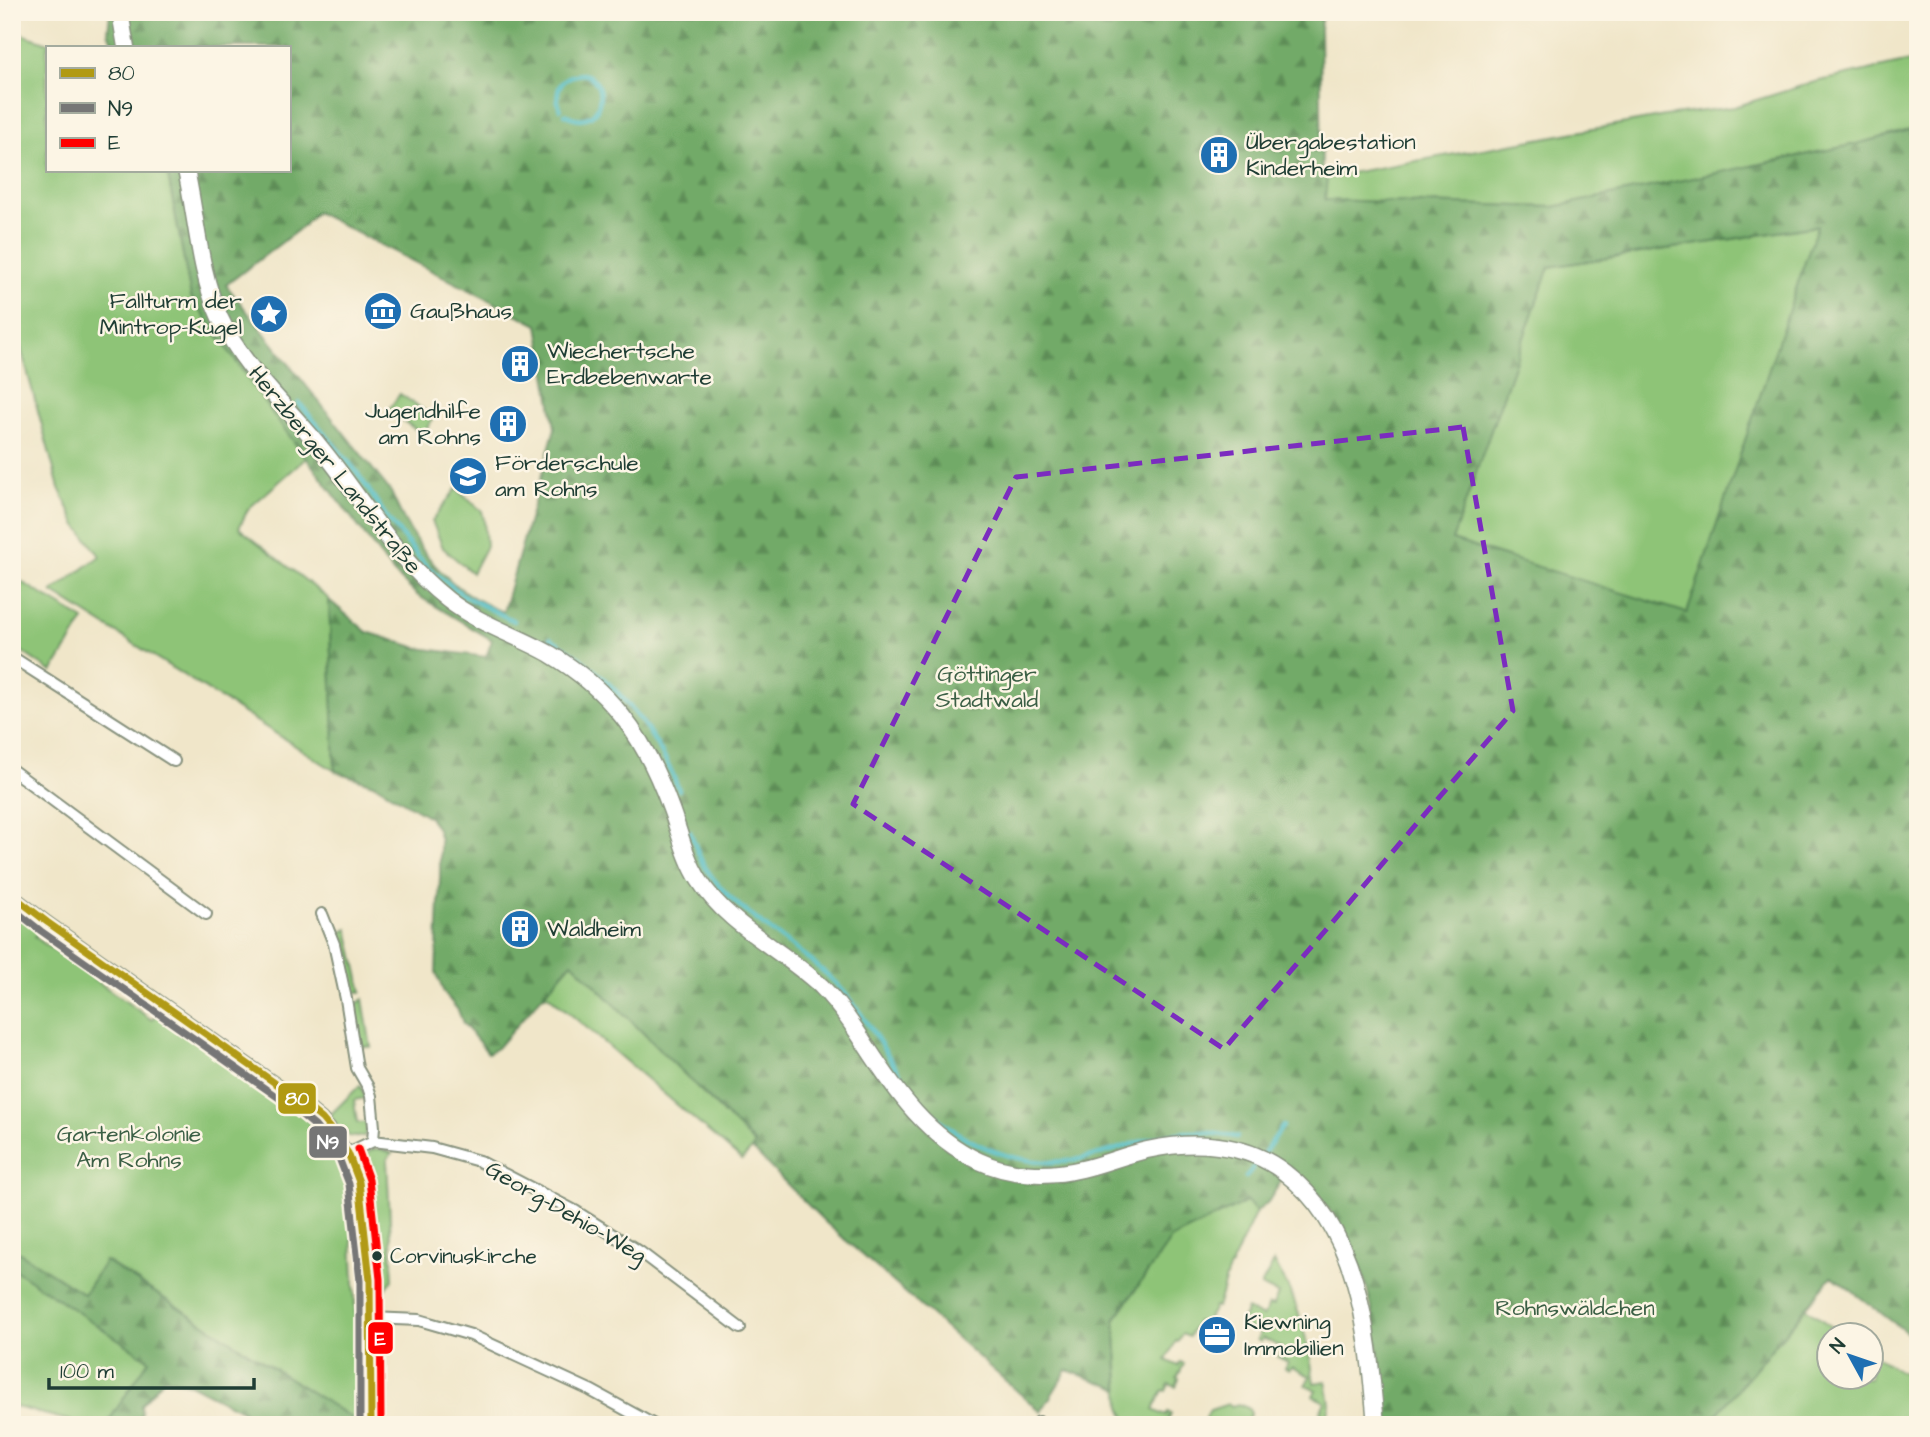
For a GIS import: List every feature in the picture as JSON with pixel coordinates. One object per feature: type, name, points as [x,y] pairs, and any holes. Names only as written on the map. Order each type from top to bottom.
[{"type":"street","points":[[120,12],[126,46]]},
{"type":"street","name":"Herzberger Landstraße","points":[[186,172],[209,292],[234,344],[259,378],[320,447],[393,546],[414,570],[453,604],[569,667],[619,712],[638,738],[658,776],[685,854],[717,904],[733,919],[803,969],[826,991],[919,1118],[941,1138],[965,1154],[1015,1172],[1039,1174],[1080,1170],[1146,1150],[1180,1144],[1238,1149],[1254,1154],[1282,1171],[1324,1215],[1354,1278],[1370,1351],[1376,1425]]},
{"type":"street","points":[[12,657],[174,761]]},
{"type":"street","points":[[12,770],[206,914]]},
{"type":"street","points":[[12,895],[299,1100],[322,1119],[348,1153],[359,1182],[370,1280],[370,1425]]},
{"type":"street","points":[[322,914],[334,944],[357,1068],[371,1096],[373,1141],[348,1153]]},
{"type":"street","name":"Georg-Dehio-Weg","points":[[373,1141],[432,1148],[479,1161],[508,1175],[575,1211],[640,1252],[740,1328]]},
{"type":"street","points":[[371,1318],[419,1320],[471,1335],[590,1390],[654,1425]]},
{"type":"highlighted area","points":[[1463,427],[1513,711],[1224,1049],[853,804],[1016,477]]},
{"type":"green space","name":"Göttinger Stadtwald","points":[[110,12],[1322,12],[1322,175],[1327,177],[1325,200],[1553,207],[1852,145],[1918,128],[1918,1341],[1832,1276],[1708,1425],[1385,1425],[1378,1343],[1359,1264],[1334,1216],[1290,1167],[1268,1202],[1256,1212],[1247,1201],[1172,1238],[1115,1318],[1119,1389],[1067,1370],[1041,1412],[825,1222],[752,1149],[755,1144],[572,962],[497,1048],[488,1053],[463,1023],[458,1010],[444,993],[436,972],[440,878],[440,840],[437,829],[429,817],[376,785],[335,771],[329,600],[367,632],[418,648],[486,657],[492,640],[417,595],[393,572],[272,413],[191,297],[167,172],[290,172],[290,46],[114,46],[108,32]],"holes":[[[316,212],[538,325],[555,428],[503,612],[465,592],[434,564],[410,531],[391,492],[226,285],[302,227]],[[1817,226],[1687,613],[1452,540],[1549,267]]]},
{"type":"green space","points":[[12,31],[58,46],[46,46],[46,172],[167,172],[191,297],[306,458],[248,509],[239,528],[329,599],[335,771],[52,592],[100,556],[76,524],[59,488],[17,334],[12,325]]},
{"type":"green space","points":[[1918,60],[1918,128],[1852,145],[1553,207],[1324,200],[1327,177],[1665,116],[1734,107],[1811,83]]},
{"type":"green space","points":[[1818,226],[1687,614],[1452,540],[1549,267]]},
{"type":"green space","points":[[400,394],[434,417],[423,434],[388,411]]},
{"type":"green space","points":[[456,489],[482,511],[484,520],[486,546],[472,573],[443,548],[432,521]]},
{"type":"green space","points":[[12,576],[84,620],[52,672],[12,645]]},
{"type":"green space","name":"Gartenkolonie Am Rohns","points":[[12,907],[40,928],[35,937],[152,1020],[159,1012],[299,1113],[326,1142],[350,1189],[358,1422],[106,1261],[84,1294],[12,1248]]},
{"type":"green space","points":[[348,929],[362,992],[351,992],[339,934]]},
{"type":"green space","points":[[572,962],[755,1145],[742,1160],[548,995],[542,997]]},
{"type":"green space","points":[[363,999],[371,1047],[360,1046],[353,1007]]},
{"type":"green space","points":[[360,1085],[366,1098],[354,1100],[357,1123],[368,1122],[369,1128],[364,1136],[352,1137],[343,1133],[328,1117]]},
{"type":"green space","points":[[373,1149],[392,1153],[387,1160],[393,1280],[382,1292],[382,1253],[375,1253],[374,1224],[368,1187],[361,1166],[363,1156]]},
{"type":"green space","points":[[1248,1201],[1256,1212],[1227,1274],[1217,1308],[1214,1307],[1205,1324],[1197,1321],[1189,1337],[1182,1334],[1166,1360],[1178,1366],[1181,1362],[1184,1364],[1176,1387],[1169,1384],[1166,1391],[1163,1390],[1153,1410],[1166,1416],[1168,1412],[1171,1414],[1168,1421],[1174,1425],[1129,1425],[1121,1407],[1115,1319],[1172,1238]]},
{"type":"green space","points":[[12,1248],[84,1294],[105,1261],[358,1422],[358,1425],[261,1425],[239,1409],[190,1384],[164,1378],[141,1405],[142,1425],[106,1425],[149,1360],[12,1268]]},
{"type":"green space","points":[[1274,1262],[1290,1290],[1301,1320],[1314,1383],[1326,1381],[1330,1404],[1326,1425],[1317,1425],[1325,1402],[1313,1396],[1316,1390],[1306,1385],[1310,1376],[1292,1367],[1289,1370],[1285,1368],[1288,1362],[1278,1357],[1282,1348],[1263,1338],[1261,1342],[1257,1340],[1260,1333],[1240,1324],[1247,1309],[1263,1317],[1269,1305],[1273,1306],[1278,1294],[1261,1286]]},
{"type":"green space","points":[[12,1268],[150,1360],[106,1425],[75,1425],[71,1421],[12,1406]]},
{"type":"green space","points":[[1806,1308],[1825,1322],[1814,1322],[1814,1392],[1884,1392],[1884,1362],[1918,1382],[1918,1416],[1911,1425],[1708,1425]]},
{"type":"green space","points":[[1228,1404],[1248,1408],[1251,1413],[1245,1425],[1191,1425],[1192,1421],[1206,1423],[1205,1418],[1210,1410]]},
{"type":"waterway","points":[[560,109],[558,94],[563,81],[572,76],[585,75],[594,79],[599,88],[597,109],[590,116],[580,119],[565,114]]},
{"type":"waterway","points":[[299,403],[356,471],[388,519],[427,567],[464,596],[514,621]]},
{"type":"waterway","points":[[550,638],[592,668],[627,703],[656,744],[679,790]]},
{"type":"waterway","points":[[690,832],[703,863],[718,885],[752,916],[809,959],[843,991],[921,1101],[944,1124],[968,1139],[1007,1156],[1053,1162],[1089,1157],[1161,1136],[1186,1132],[1237,1137]]},
{"type":"waterway","points":[[1264,1153],[1283,1126]]},
{"type":"waterway","points":[[1246,1177],[1256,1164]]},
{"type":"transit line","name":"80","points":[[12,895],[299,1100],[322,1119],[348,1153],[359,1182],[370,1280],[371,1425]]},
{"type":"transit line","name":"N9","points":[[12,908],[293,1108],[315,1126],[339,1158],[349,1184],[360,1281],[360,1425]]},
{"type":"transit line","name":"E","points":[[358,1149],[369,1180],[380,1279],[381,1425]]},
{"type":"place","name":"Übergabestation Kinderheim","points":[[1219,155]]},
{"type":"place","name":"Gaußhaus","points":[[383,311]]},
{"type":"place","name":"Fallturm der Mintrop-Kugel","points":[[269,314]]},
{"type":"place","name":"Wiechertsche Erdbebenwarte","points":[[520,364]]},
{"type":"place","name":"Jugendhilfe am Rohns","points":[[508,424]]},
{"type":"place","name":"Förderschule am Rohns","points":[[468,476]]},
{"type":"place","name":"Waldheim","points":[[520,929]]},
{"type":"place","name":"Corvinuskirche","points":[[377,1256]]},
{"type":"place","name":"Kiewning Immobilien","points":[[1217,1335]]},
{"type":"park label","name":"Rohnswäldchen","points":[[1575,1308]]}]
